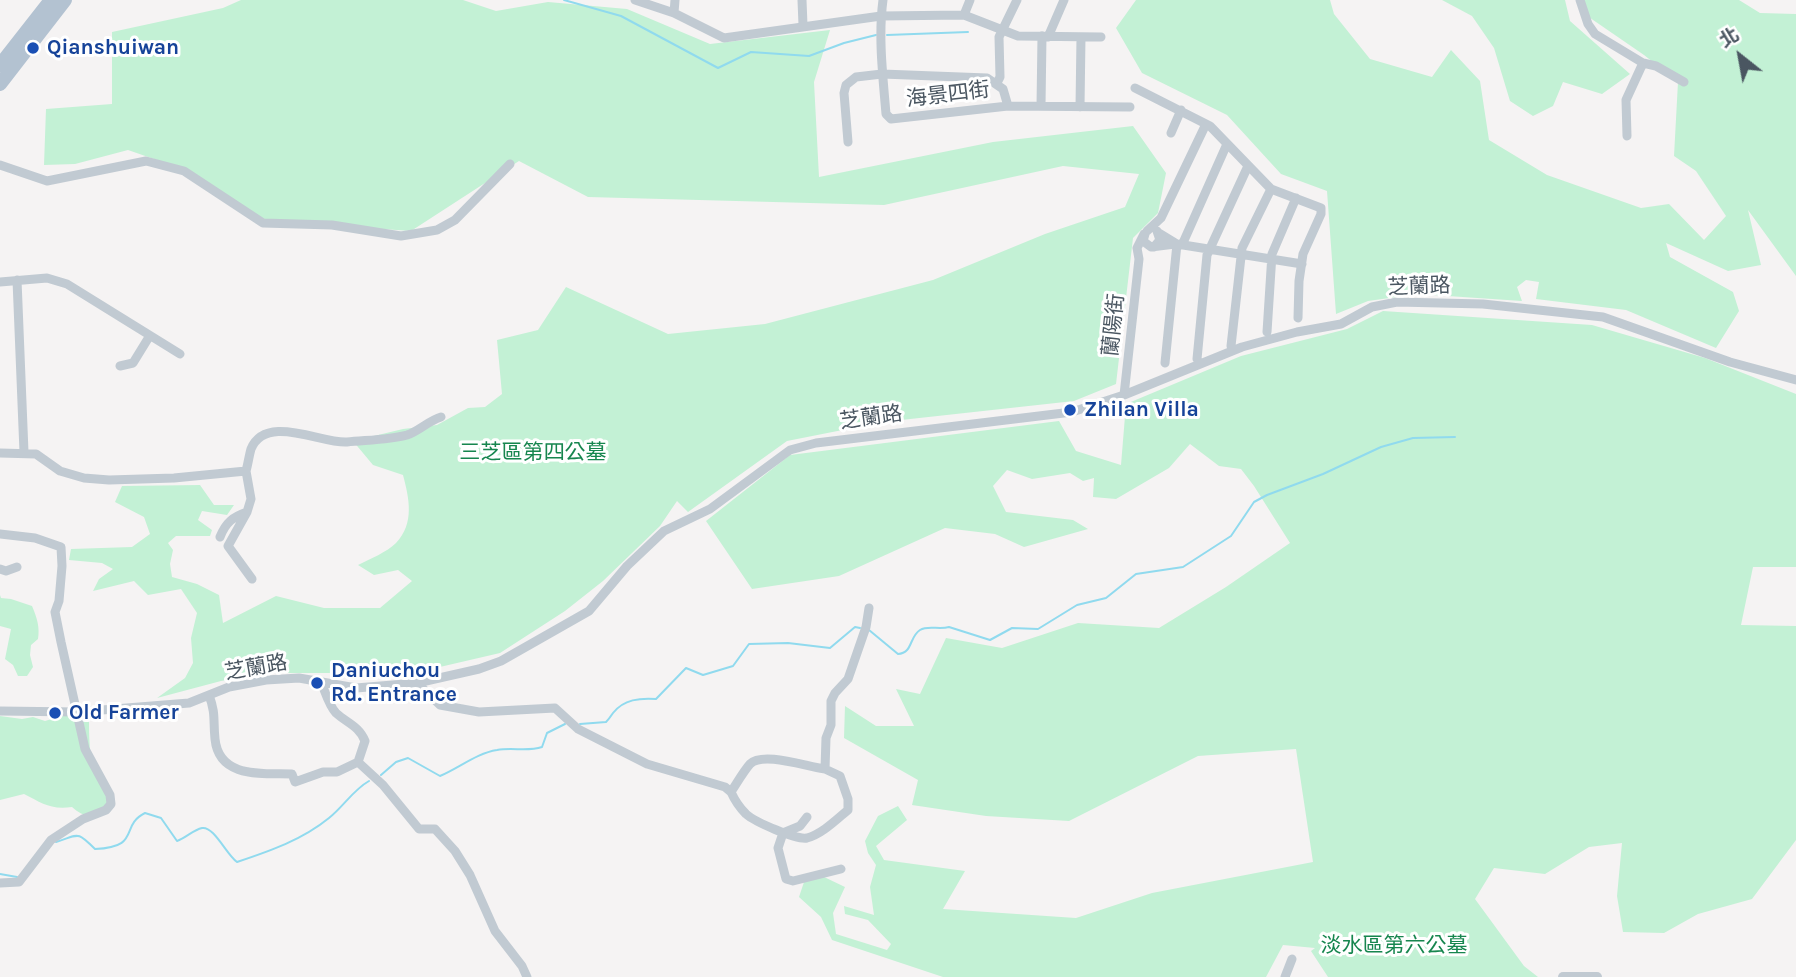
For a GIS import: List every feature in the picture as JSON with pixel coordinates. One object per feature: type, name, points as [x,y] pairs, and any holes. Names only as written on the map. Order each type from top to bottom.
[{"type":"main road","points":[[0,65],[51,0]]},
{"type":"main road","points":[[0,84],[65,0]]},
{"type":"street","points":[[635,0],[674,13],[724,38],[881,16],[964,15],[1018,36],[1101,37]]},
{"type":"street","points":[[674,13],[675,0]]},
{"type":"street","points":[[803,0],[803,25]]},
{"type":"street","name":"海景四街","points":[[883,0],[882,74],[886,114],[891,119],[1008,106],[1130,107]]},
{"type":"street","points":[[964,15],[970,0]]},
{"type":"street","points":[[997,83],[1000,77],[999,37],[1017,0]]},
{"type":"street","points":[[1041,106],[1045,36],[1063,0]]},
{"type":"street","points":[[1580,0],[1588,24],[1595,34],[1643,63],[1656,66],[1684,82]]},
{"type":"street","points":[[1080,107],[1081,37]]},
{"type":"street","points":[[1627,136],[1626,100],[1643,63]]},
{"type":"street","points":[[848,142],[844,93],[846,85],[856,77],[882,74],[987,78],[997,83],[1006,94],[1008,106]]},
{"type":"street","points":[[1135,88],[1206,124],[1271,189],[1321,208],[1321,214],[1303,254],[1298,318]]},
{"type":"street","points":[[1171,133],[1181,110]]},
{"type":"street","name":"蘭陽街","points":[[1124,395],[1139,259],[1137,247],[1145,233],[1161,218],[1206,124]]},
{"type":"street","points":[[1165,363],[1179,244],[1227,145]]},
{"type":"street","points":[[0,165],[47,181],[146,161],[184,171],[263,223],[332,225],[401,236],[437,230],[455,219],[510,164]]},
{"type":"street","points":[[1197,359],[1209,249],[1248,166]]},
{"type":"street","points":[[1231,346],[1240,254],[1271,189]]},
{"type":"street","points":[[1267,332],[1271,259],[1296,198]]},
{"type":"street","points":[[1179,244],[1153,230],[1145,233],[1145,244],[1152,247],[1179,244],[1302,264]]},
{"type":"street","points":[[1139,259],[1159,243],[1159,233]]},
{"type":"street","points":[[0,282],[47,278],[67,284],[180,354]]},
{"type":"street","points":[[17,280],[24,452]]},
{"type":"street","name":"芝蘭路","points":[[0,711],[77,712],[188,703],[229,687],[266,680],[299,678],[356,688],[417,683],[480,669],[501,661],[589,611],[627,566],[664,531],[710,509],[790,450],[857,437],[1072,412],[1124,395],[1242,347],[1297,331],[1341,324],[1372,307],[1397,302],[1483,304],[1603,317],[1730,362],[1796,380]]},
{"type":"street","points":[[120,366],[133,363],[149,337]]},
{"type":"street","points":[[252,579],[228,546],[247,512],[251,499],[246,471],[252,447],[264,437],[281,431],[343,442],[409,434],[441,417]]},
{"type":"street","points":[[0,453],[36,454],[60,471],[84,478],[109,480],[174,478],[246,471]]},
{"type":"street","points":[[220,537],[225,525],[234,517],[247,512]]},
{"type":"street","points":[[0,534],[35,538],[61,547],[59,601],[55,612],[85,750],[110,795],[111,804],[106,810],[83,819],[51,840],[19,882],[0,883]]},
{"type":"street","points":[[0,569],[17,568]]},
{"type":"street","points":[[825,769],[826,738],[831,725],[831,701],[848,679],[866,627],[869,608]]},
{"type":"street","points":[[209,695],[216,713],[215,741],[221,759],[227,764],[257,775],[292,774],[295,782],[323,772],[337,772],[359,762],[366,741],[349,720],[336,713],[321,682]]},
{"type":"street","points":[[417,683],[440,705],[479,712],[555,708],[578,729],[647,764],[725,787],[748,816],[783,833],[802,838],[811,837],[848,810],[848,799],[840,776],[825,769],[773,758],[758,759],[751,763],[731,792]]},
{"type":"street","points":[[359,762],[383,785],[419,829],[435,829],[455,851],[470,875],[495,931],[522,966],[527,977]]},
{"type":"street","points":[[807,817],[800,826],[783,833],[778,848],[786,878],[789,881],[841,869]]},
{"type":"street","points":[[1285,977],[1292,959]]},
{"type":"street","points":[[1563,977],[1597,977]]},
{"type":"green space","name":"三芝區第四公墓","points":[[241,0],[463,0],[496,11],[548,2],[627,9],[710,44],[830,30],[814,82],[819,177],[993,142],[1133,126],[1166,173],[1158,213],[1133,238],[1116,384],[1074,401],[883,422],[787,441],[688,512],[677,501],[660,526],[603,581],[565,611],[500,653],[414,673],[267,673],[221,681],[157,698],[185,678],[193,663],[191,638],[197,613],[181,589],[148,595],[134,581],[93,591],[99,579],[113,569],[102,563],[69,560],[71,549],[132,547],[150,534],[144,517],[115,502],[122,486],[200,485],[214,505],[234,505],[227,515],[202,511],[198,520],[212,530],[210,536],[176,536],[168,543],[173,550],[170,564],[172,577],[197,584],[219,595],[223,623],[276,596],[324,608],[380,608],[412,581],[398,570],[374,575],[358,565],[388,549],[402,535],[408,519],[407,493],[403,475],[373,465],[353,441],[403,429],[437,425],[468,408],[485,407],[502,394],[497,340],[538,330],[566,287],[668,334],[765,324],[933,280],[1045,234],[1125,207],[1139,174],[1063,166],[884,205],[588,197],[519,161],[411,231],[269,221],[229,203],[177,167],[128,150],[75,164],[44,165],[46,109],[112,104],[112,32],[223,8]]},
{"type":"green space","points":[[1136,0],[1330,0],[1334,14],[1370,59],[1432,77],[1451,50],[1480,81],[1489,140],[1547,175],[1641,208],[1669,204],[1704,240],[1726,216],[1696,171],[1674,156],[1678,82],[1580,11],[1577,0],[1739,0],[1760,13],[1796,14],[1796,276],[1748,210],[1761,265],[1728,271],[1666,243],[1670,257],[1733,292],[1739,311],[1716,348],[1626,310],[1536,299],[1539,282],[1526,280],[1517,287],[1522,301],[1418,294],[1368,301],[1336,314],[1327,191],[1281,174],[1227,115],[1142,73],[1116,28]]},
{"type":"green space","points":[[1442,0],[1565,0],[1570,21],[1630,74],[1602,94],[1563,82],[1553,106],[1533,116],[1510,101],[1494,48],[1472,16]]},
{"type":"green space","name":"淡水區第六公墓","points":[[1383,311],[1592,325],[1705,358],[1796,394],[1796,567],[1753,567],[1741,625],[1796,626],[1796,840],[1752,899],[1698,914],[1664,933],[1623,932],[1617,896],[1622,843],[1589,847],[1545,874],[1494,868],[1475,899],[1524,966],[1538,977],[1328,977],[1311,951],[1315,948],[1283,945],[1266,977],[943,977],[832,940],[821,917],[799,897],[804,882],[822,876],[845,887],[833,913],[836,934],[887,950],[891,944],[868,920],[845,914],[844,906],[874,915],[870,887],[876,865],[868,853],[865,841],[878,816],[898,806],[907,820],[876,846],[884,860],[965,871],[943,909],[1076,918],[1152,893],[1313,862],[1296,749],[1198,756],[1069,821],[986,816],[912,805],[918,780],[844,738],[845,706],[876,726],[914,726],[896,689],[920,694],[946,638],[1002,648],[1078,623],[1159,628],[1290,543],[1241,469],[1219,466],[1190,444],[1169,468],[1116,499],[1093,497],[1094,478],[1083,481],[1070,473],[1032,479],[1007,470],[993,486],[1006,512],[1073,520],[1088,529],[1024,547],[995,534],[945,528],[839,576],[752,589],[706,521],[790,455],[1059,421],[1076,451],[1121,465],[1126,404],[1241,356],[1347,329]]},
{"type":"green space","points":[[0,595],[1,598],[32,606],[35,615],[38,639],[31,645],[33,667],[27,676],[18,676],[13,665],[5,659],[11,629],[0,626]]},
{"type":"green space","points":[[79,711],[89,717],[90,750],[94,768],[109,785],[107,807],[85,815],[72,807],[46,805],[24,794],[0,800],[0,716],[22,719],[33,717],[45,721]]},
{"type":"waterway","points":[[564,0],[621,16],[718,68],[751,52],[809,56],[876,35]]},
{"type":"waterway","points":[[887,35],[968,32]]},
{"type":"waterway","points":[[869,630],[898,654],[906,651],[917,633],[926,628],[949,627],[990,640],[1012,628],[1038,629],[1077,605],[1106,598],[1136,574],[1183,567],[1231,536],[1254,502],[1267,495],[1323,474],[1381,447],[1413,438],[1455,437]]},
{"type":"waterway","points":[[580,724],[606,722],[617,708],[627,702],[656,699],[686,668],[703,675],[733,666],[749,644],[788,643],[830,648],[855,627],[860,628]]},
{"type":"waterway","points":[[381,775],[396,762],[408,758],[440,776],[490,752],[542,747],[547,733],[565,724]]},
{"type":"waterway","points":[[56,842],[77,836],[95,849],[110,847],[125,840],[137,818],[145,813],[161,818],[177,841],[202,828],[211,831],[237,862],[308,833],[329,818],[369,781]]},
{"type":"waterway","points":[[0,874],[17,877]]},
{"type":"place","name":"Qianshuiwan","points":[[33,48]]},
{"type":"place","name":"Zhilan Villa","points":[[1070,410]]},
{"type":"place","name":"Daniuchou Rd. Entrance","points":[[317,683]]},
{"type":"place","name":"Old Farmer","points":[[55,713]]}]
